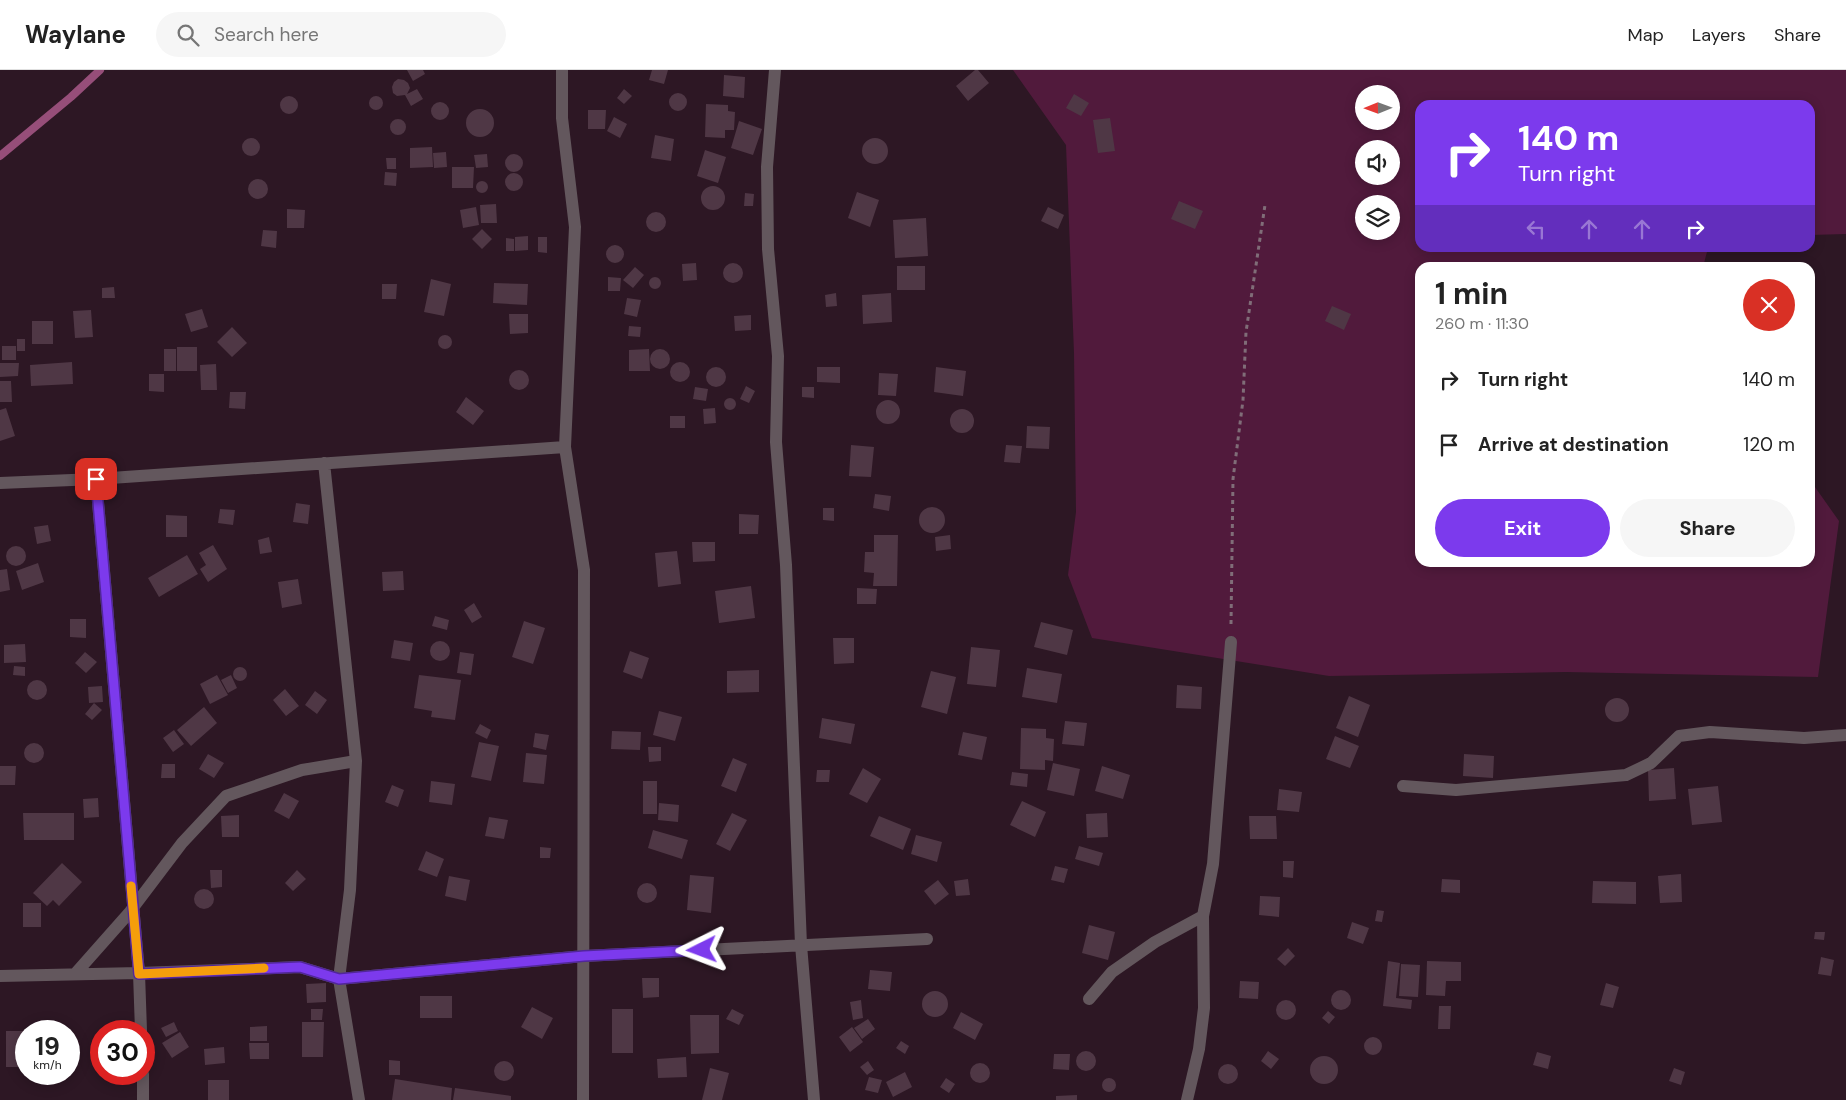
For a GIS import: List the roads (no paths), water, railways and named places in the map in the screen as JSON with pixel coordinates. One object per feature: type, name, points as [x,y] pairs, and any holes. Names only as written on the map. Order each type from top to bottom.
[{"type":"street","points":[[562,70],[562,118],[575,227],[566,446],[584,570],[583,1100]]},
{"type":"street","points":[[775,70],[767,167],[768,249],[778,356],[776,442],[786,565],[801,945],[814,1100]]},
{"type":"street","points":[[0,483],[96,479],[566,446]]},
{"type":"street","points":[[324,463],[351,698],[356,761],[350,890],[339,979],[359,1100]]},
{"type":"street","points":[[96,479],[139,974],[141,1020]]},
{"type":"street","points":[[1187,1100],[1199,1049],[1204,1008],[1203,916],[1213,864],[1231,642]]},
{"type":"street","points":[[1403,786],[1456,790],[1626,775],[1651,763],[1679,736],[1710,732],[1804,738],[1846,735]]},
{"type":"street","points":[[76,974],[133,907],[182,843],[226,796],[302,770],[356,761]]},
{"type":"street","points":[[1089,999],[1112,972],[1155,942],[1203,916]]},
{"type":"street","points":[[0,976],[139,974],[300,967],[339,979],[584,956],[927,939]]},
{"type":"street","points":[[143,1085],[143,1100]]},
{"type":"waterway","points":[[0,156],[71,97],[100,70]]}]
